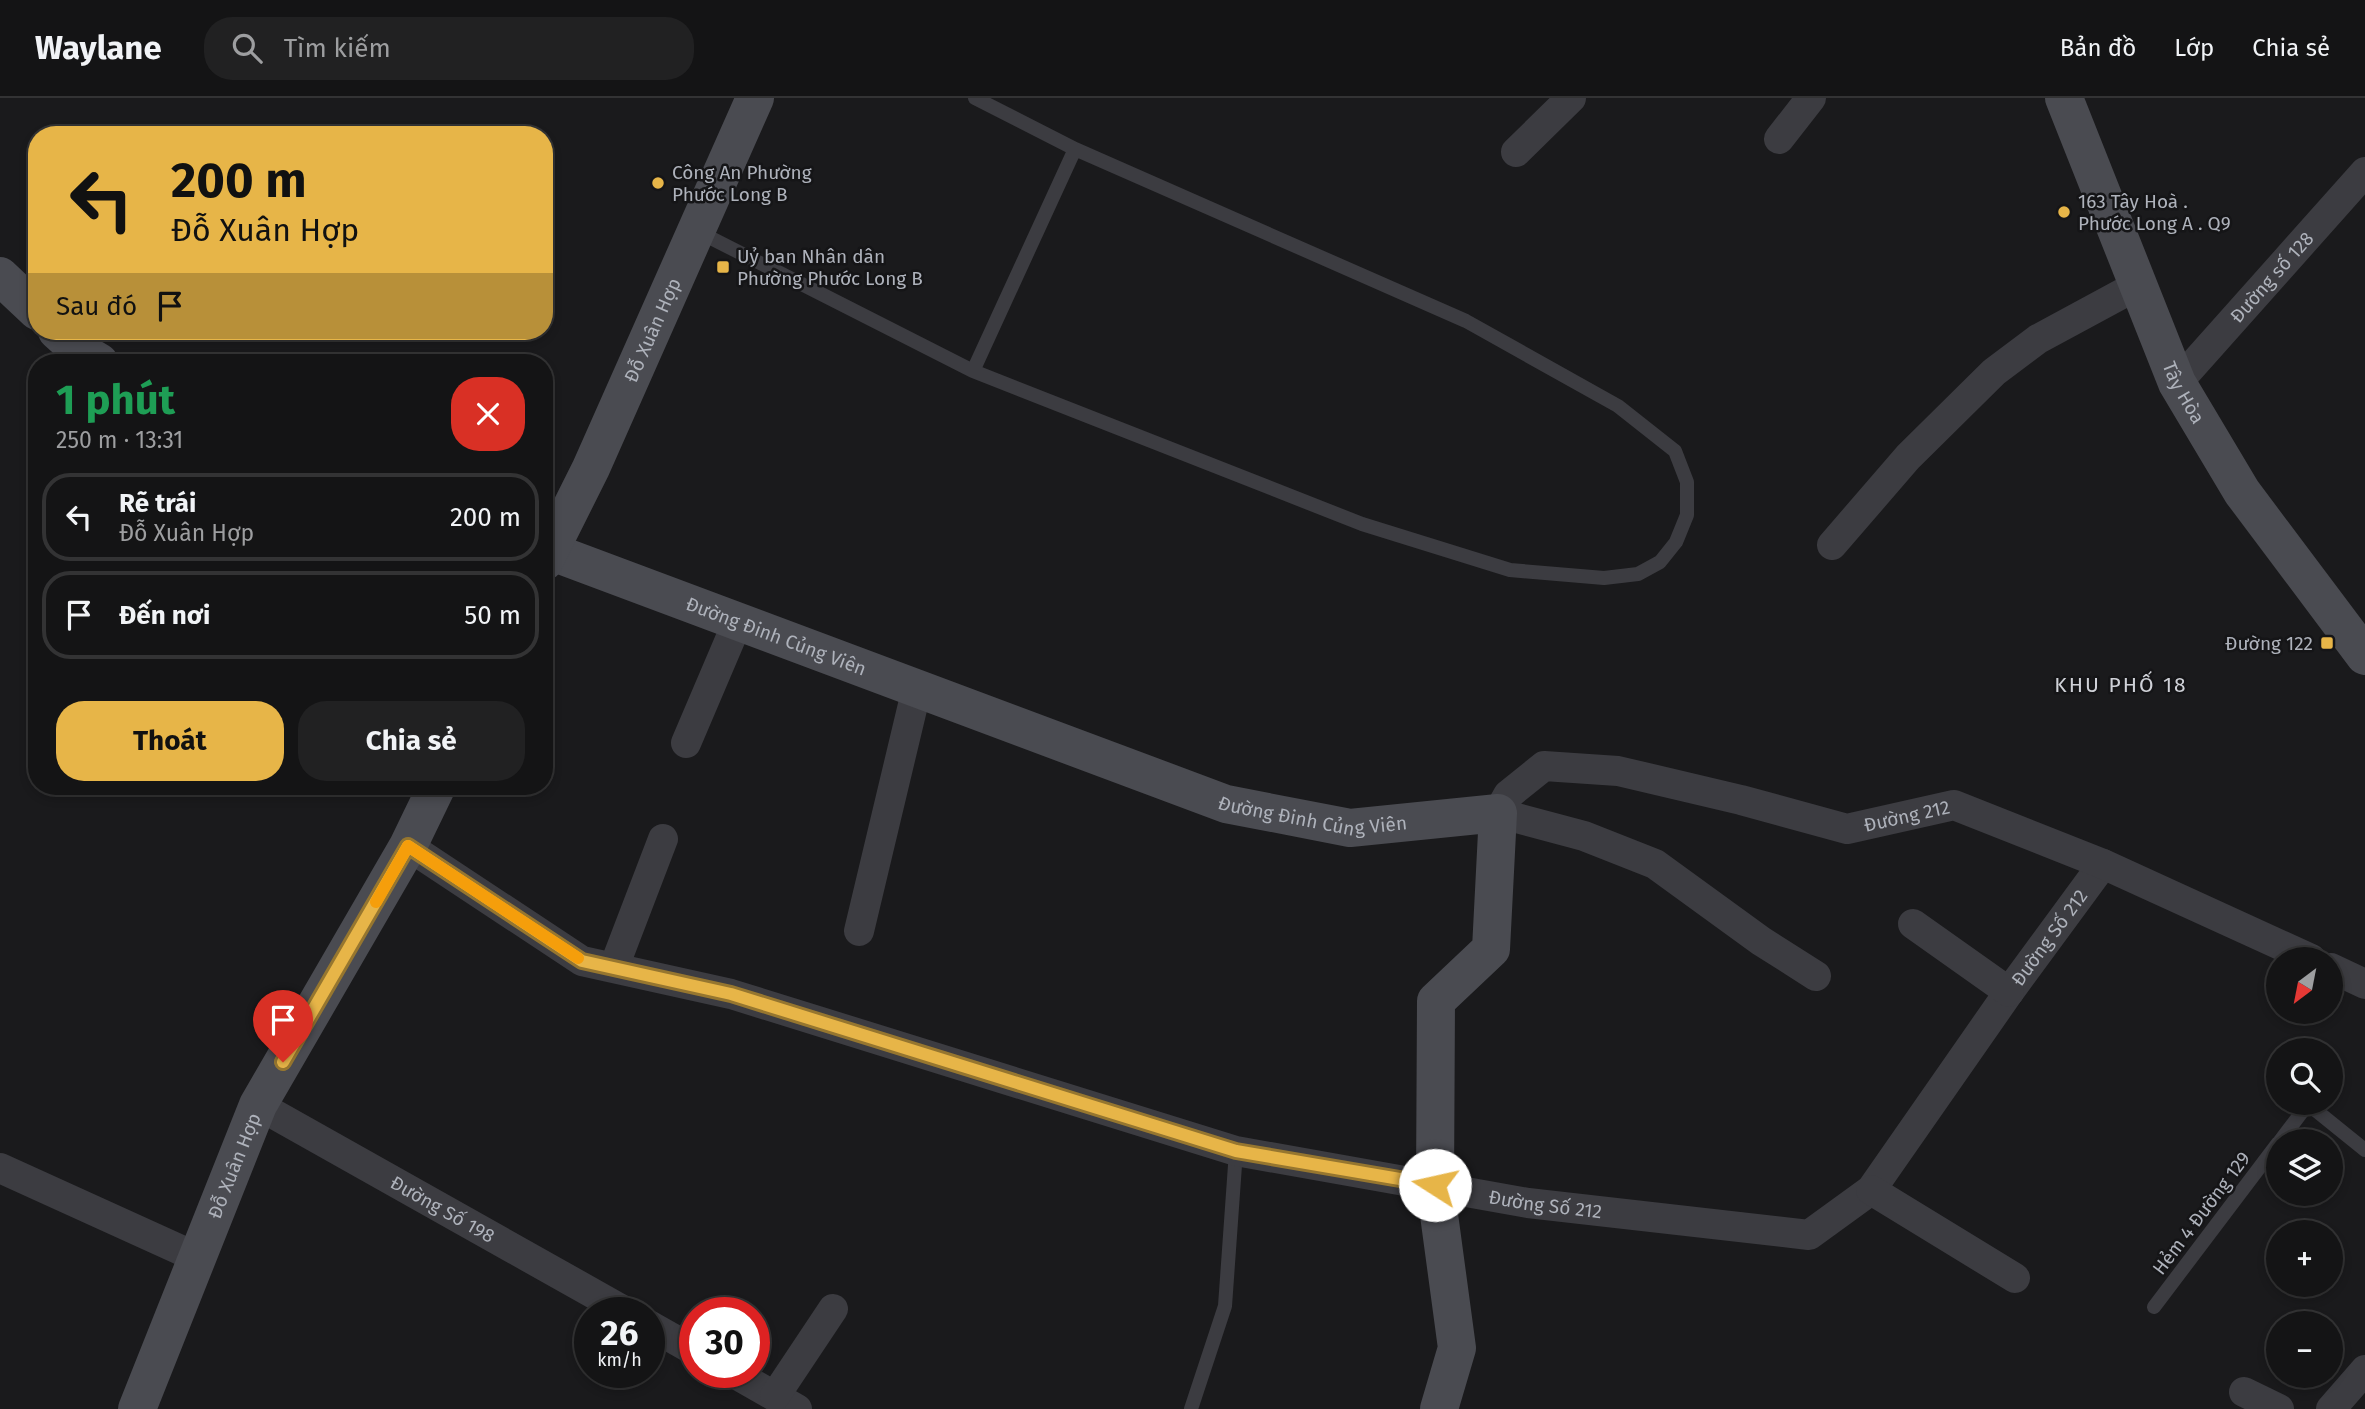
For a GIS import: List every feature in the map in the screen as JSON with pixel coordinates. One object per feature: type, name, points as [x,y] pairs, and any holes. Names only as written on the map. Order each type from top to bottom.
[{"type":"main road","name":"Đỗ Xuân Hợp","points":[[553,541],[591,468],[755,98]]},
{"type":"main road","name":"Tây Hòa","points":[[2064,98],[2177,383],[2242,492],[2365,656]]},
{"type":"main road","points":[[0,276],[28,302]]},
{"type":"main road","points":[[67,340],[85,354]]},
{"type":"main road","name":"Đường Đinh Củng Viên","points":[[553,556],[738,621],[1226,804],[1350,828],[1498,813]]},
{"type":"main road","name":"Đỗ Xuân Hợp","points":[[137,1409],[258,1105],[408,846],[433,795]]},
{"type":"main road","points":[[1439,1409],[1457,1348],[1435,1185],[1436,1001],[1491,949],[1498,813]]},
{"type":"street","points":[[1516,152],[1572,98]]},
{"type":"street","points":[[1779,139],[1811,98]]},
{"type":"street","name":"Đường số 128","points":[[2177,383],[2365,172]]},
{"type":"street","points":[[1832,545],[1908,457],[1994,372],[2038,339],[2137,285]]},
{"type":"street","points":[[686,743],[738,621]]},
{"type":"street","points":[[859,931],[917,688]]},
{"type":"street","name":"Đường 212","points":[[1498,813],[1508,795],[1544,766],[1618,771],[1847,829],[1954,805],[2103,864],[2285,947]]},
{"type":"street","points":[[1498,813],[1584,836],[1656,864],[1761,941],[1816,976]]},
{"type":"street","points":[[614,967],[663,839]]},
{"type":"street","name":"Đường Số 212","points":[[408,846],[582,961],[731,994],[1236,1151],[1528,1203],[1809,1235],[1871,1190],[2009,992],[2103,864]]},
{"type":"street","points":[[1913,925],[2009,992]]},
{"type":"street","points":[[2343,974],[2365,984]]},
{"type":"street","name":"Đường Số 198","points":[[258,1105],[599,1297]]},
{"type":"street","points":[[0,1168],[197,1257]]},
{"type":"street","points":[[1871,1190],[2015,1278]]},
{"type":"street","points":[[760,1388],[786,1403],[833,1309]]},
{"type":"street","points":[[2331,1409],[2365,1370]]},
{"type":"street","points":[[2245,1392],[2279,1409]]},
{"type":"lane","points":[[697,231],[973,371],[1362,523],[1510,570],[1604,578],[1638,574],[1660,562],[1676,542],[1688,515],[1687,482],[1675,452],[1618,406],[1466,321],[1076,149],[975,98]]},
{"type":"lane","points":[[973,371],[1076,149]]},
{"type":"lane","name":"Hẻm 4 Đường 129","points":[[2289,1129],[2308,1104],[2339,1129]]},
{"type":"lane","name":"Hẻm 4 Đường 129","points":[[2343,1132],[2365,1150]]},
{"type":"lane","points":[[1191,1409],[1225,1306],[1236,1151]]},
{"type":"lane","name":"Hẻm 4 Đường 129","points":[[2154,1307],[2266,1159]]},
{"type":"slow traffic","points":[[376,902],[408,846],[578,958]]},
{"type":"place","name":"Công An Phường Phước Long B","points":[[658,183]]},
{"type":"place","name":"163 Tây Hoà . Phước Long A . Q9","points":[[2064,212]]},
{"type":"place","name":"Uỷ ban Nhân dân Phường Phước Long B","points":[[723,267]]},
{"type":"place","name":"Đường 122","points":[[2327,643]]},
{"type":"district","name":"KHU PHỐ 18","points":[[2121,685]]},
{"type":"route","points":[[283,1062],[408,846],[582,961],[731,994],[1236,1151],[1435,1185]]}]
